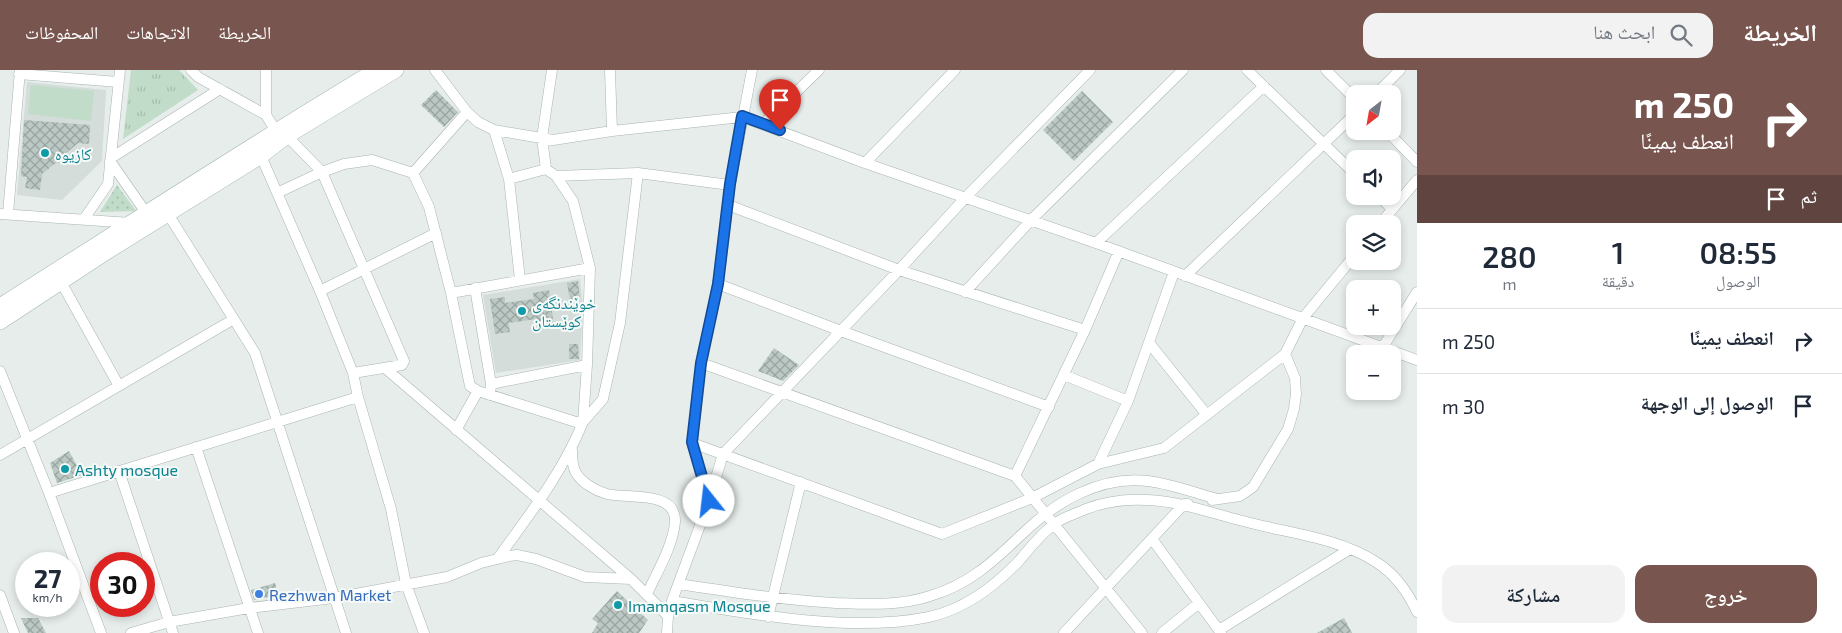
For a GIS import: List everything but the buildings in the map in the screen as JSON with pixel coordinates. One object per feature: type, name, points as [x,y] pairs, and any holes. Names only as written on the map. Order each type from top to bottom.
[{"type":"street","points":[[84,219],[108,184],[120,70]]},
{"type":"street","points":[[191,70],[198,76],[266,115],[282,134],[322,172],[404,361],[402,365],[353,374]]},
{"type":"street","points":[[266,70],[266,115]]},
{"type":"street","points":[[0,322],[376,70]]},
{"type":"street","points":[[118,82],[19,72],[4,214],[131,223],[168,214],[261,156],[282,134],[396,70]]},
{"type":"street","points":[[435,70],[467,112],[478,122],[494,130],[553,140],[742,116],[865,162],[1378,345]]},
{"type":"street","points":[[546,170],[542,138],[552,70]]},
{"type":"street","points":[[610,70],[612,131]]},
{"type":"street","points":[[709,501],[692,442],[701,363],[718,284],[730,184],[752,70]]},
{"type":"street","points":[[763,124],[819,70]]},
{"type":"street","points":[[865,162],[955,70]]},
{"type":"street","points":[[667,633],[668,616],[672,601],[709,501],[723,454],[966,197],[1090,70]]},
{"type":"street","points":[[965,292],[1030,220],[1183,70]]},
{"type":"street","points":[[1247,70],[1346,166]]},
{"type":"street","points":[[1326,70],[1346,90]]},
{"type":"street","points":[[1385,85],[1400,70]]},
{"type":"street","points":[[1096,243],[1264,86]]},
{"type":"street","points":[[111,160],[220,89]]},
{"type":"street","points":[[412,173],[467,112]]},
{"type":"street","points":[[1185,276],[1346,122]]},
{"type":"street","points":[[494,130],[509,179],[520,280]]},
{"type":"street","points":[[1396,140],[1417,162]]},
{"type":"street","points":[[261,156],[320,291],[353,374],[391,510],[406,584],[424,633]]},
{"type":"street","points":[[111,160],[151,219]]},
{"type":"street","points":[[277,193],[344,164],[372,160],[412,173],[429,207],[451,293],[470,386],[490,395],[576,422],[584,422]]},
{"type":"street","points":[[509,179],[546,170],[556,176],[573,201],[590,268],[584,422]]},
{"type":"street","points":[[556,176],[638,173],[730,184]]},
{"type":"street","points":[[498,558],[539,501],[572,450],[584,422],[603,399],[620,323],[638,173]]},
{"type":"street","points":[[1387,215],[1417,180]]},
{"type":"street","points":[[728,205],[899,270],[1085,330]]},
{"type":"street","points":[[1388,205],[1392,209]]},
{"type":"street","points":[[168,214],[254,353],[346,633]]},
{"type":"street","points":[[0,306],[131,223]]},
{"type":"street","points":[[320,291],[436,233]]},
{"type":"street","points":[[1015,476],[1064,376],[1119,251]]},
{"type":"street","points":[[692,442],[942,534],[1032,498],[1098,464],[1164,448],[1285,354],[1303,318],[1346,266]]},
{"type":"street","points":[[451,293],[590,268]]},
{"type":"street","points":[[1098,464],[1128,401],[1150,344],[1174,272]]},
{"type":"street","points":[[61,282],[119,386]]},
{"type":"street","points":[[718,284],[840,331],[1049,406]]},
{"type":"street","points":[[475,288],[491,384],[490,395]]},
{"type":"street","points":[[1385,345],[1417,292]]},
{"type":"street","points":[[0,455],[234,318]]},
{"type":"street","points":[[1150,344],[1207,415]]},
{"type":"street","points":[[1064,633],[1184,504],[1240,496],[1253,487],[1288,429],[1293,414],[1296,394],[1295,378],[1285,354]]},
{"type":"street","points":[[1401,354],[1417,360]]},
{"type":"street","points":[[701,363],[1015,476],[1142,633]]},
{"type":"street","points":[[491,384],[587,365]]},
{"type":"street","points":[[385,368],[631,579],[668,616]]},
{"type":"street","points":[[0,371],[49,493],[101,633]]},
{"type":"street","points":[[1064,376],[1128,401]]},
{"type":"street","points":[[456,430],[478,391]]},
{"type":"street","points":[[49,493],[358,397]]},
{"type":"street","points":[[196,447],[258,633]]},
{"type":"street","points":[[572,450],[576,473],[591,487],[608,494],[655,499],[667,504],[673,511],[674,524],[671,538],[647,594]]},
{"type":"street","points":[[120,471],[173,633]]},
{"type":"street","points":[[679,584],[773,598],[891,604],[929,597],[960,584],[976,575],[998,558],[1045,514],[1079,493],[1110,483],[1122,481],[1159,483],[1218,499]]},
{"type":"street","points":[[768,617],[801,482]]},
{"type":"street","points":[[672,601],[768,617],[821,622],[887,623],[922,618],[947,612],[972,600],[998,581],[1053,524],[1088,508],[1109,503],[1146,500],[1184,504],[1350,549],[1389,571],[1411,599],[1417,612]]},
{"type":"street","points":[[1152,539],[1220,632],[1350,549]]},
{"type":"street","points":[[131,633],[169,622],[249,608],[334,598],[447,577],[482,563],[509,556],[526,557],[586,576],[631,579]]},
{"type":"street","points":[[0,595],[14,633]]},
{"type":"street","points":[[1162,633],[1199,603]]},
{"type":"shaded area","points":[[27,82],[106,90],[102,161],[62,200],[17,195]]},
{"type":"shaded area","points":[[580,279],[583,308],[580,360],[496,373],[483,295]]},
{"type":"green space","points":[[131,70],[179,70],[198,90],[123,139]]},
{"type":"green space","points":[[31,85],[94,91],[91,121],[28,114]]},
{"type":"green space","points":[[117,185],[136,211],[100,212]]},
{"type":"place","name":"کازیوه","points":[[45,153]]},
{"type":"place","name":"خوێندنگەی کوێستان","points":[[522,311]]},
{"type":"place","name":"Ashty mosque","points":[[65,469]]},
{"type":"place","name":"Rezhwan Market","points":[[259,594]]},
{"type":"place","name":"Imamqasm Mosque","points":[[618,605]]},
{"type":"route","points":[[709,501],[692,442],[701,363],[718,284],[730,184],[742,116],[780,130]]}]
